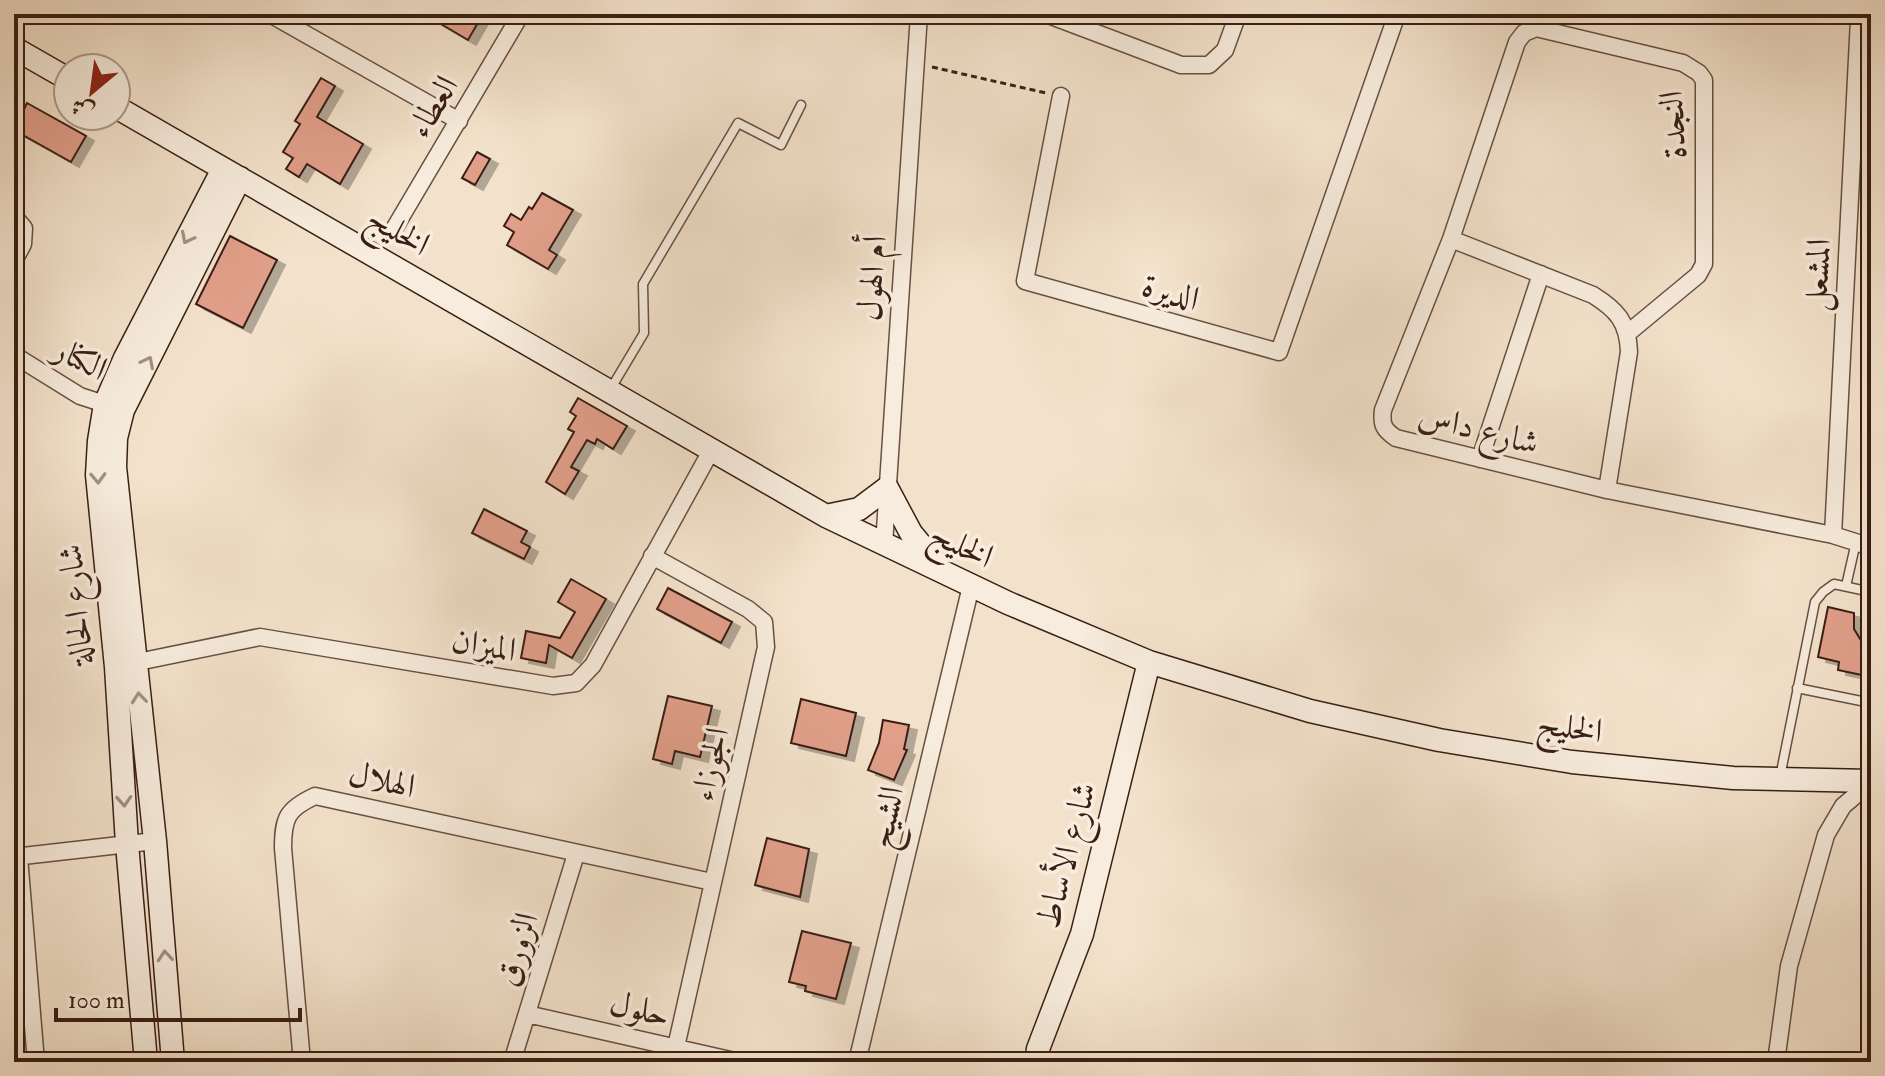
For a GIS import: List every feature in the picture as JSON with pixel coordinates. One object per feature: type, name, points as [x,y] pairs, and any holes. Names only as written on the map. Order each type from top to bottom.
[{"type":"street","points":[[270,14],[459,121]]},
{"type":"street","name":"العطاء","points":[[394,229],[521,14]]},
{"type":"street","name":"أم الهول","points":[[884,545],[919,14]]},
{"type":"street","points":[[1046,14],[1181,65],[1209,65],[1225,50],[1238,14]]},
{"type":"street","name":"الديرة","points":[[1061,96],[1025,281],[1279,352],[1397,14]]},
{"type":"street","name":"المشعل","points":[[1833,535],[1859,19]]},
{"type":"street","name":"النجدة","points":[[1517,42],[1524,33],[1536,28],[1683,63],[1704,80],[1704,264],[1698,275],[1628,333]]},
{"type":"street","name":"شارع داس","points":[[1517,42],[1451,239],[1383,410],[1381,424],[1396,438],[1480,459],[1607,490],[1833,535],[1863,544]]},
{"type":"street","points":[[14,48],[52,70]]},
{"type":"street","name":"الخليج","points":[[132,116],[826,516],[971,586],[1149,662],[1310,711],[1439,740],[1572,762],[1779,781],[1871,782]]},
{"type":"street","name":"شارع الحالة","points":[[173,1062],[155,841],[97,475],[99,441],[231,173]]},
{"type":"street","points":[[14,216],[24,228],[23,244],[14,261]]},
{"type":"street","points":[[1451,239],[1593,295],[1621,319],[1628,333],[1627,367],[1607,490]]},
{"type":"street","points":[[1480,459],[1541,274]]},
{"type":"street","name":"الكنار","points":[[14,355],[80,396],[114,407]]},
{"type":"street","name":"الميزان","points":[[126,665],[260,637],[553,686],[576,683],[593,665],[712,449]]},
{"type":"street","points":[[826,516],[859,509],[887,488],[911,533],[944,573]]},
{"type":"street","name":"الجوزاء","points":[[652,556],[748,609],[764,622],[766,647],[676,1047]]},
{"type":"street","name":"الشيح","points":[[857,1062],[971,586]]},
{"type":"street","name":"شارع الأساط","points":[[1036,1062],[1038,1049],[1082,934],[1149,662]]},
{"type":"street","name":"شارع الحالة","points":[[126,665],[127,844],[146,1062]]},
{"type":"street","points":[[1776,1062],[1789,966],[1826,835],[1843,806],[1871,782]]},
{"type":"street","name":"الهلال","points":[[302,1062],[283,824],[295,805],[315,796],[712,882]]},
{"type":"street","points":[[36,1062],[22,993],[16,857],[155,841]]},
{"type":"street","name":"الزورق","points":[[512,1062],[576,854]]},
{"type":"street","name":"حلول","points":[[527,1014],[739,1062]]},
{"type":"lane","points":[[610,390],[644,333],[643,284],[738,123],[781,145],[801,105]]},
{"type":"lane","points":[[1846,586],[1863,544]]},
{"type":"lane","points":[[1779,781],[1815,602],[1834,584],[1871,592]]},
{"type":"lane","points":[[1797,688],[1871,703]]},
{"type":"path","points":[[916,63],[1061,96]]},
{"type":"building","points":[[424,14],[483,14],[468,40]]},
{"type":"building","points":[[321,78],[335,86],[317,117],[363,144],[340,184],[307,164],[299,177],[286,169],[293,158],[283,152],[300,124],[295,121]]},
{"type":"building","points":[[27,103],[52,117],[52,132],[79,132],[86,136],[71,162],[14,130]]},
{"type":"building","points":[[477,152],[490,159],[475,185],[462,178]]},
{"type":"building","points":[[542,193],[573,210],[549,250],[557,255],[548,269],[507,245],[514,232],[504,226],[511,214],[521,220]]},
{"type":"building","points":[[230,236],[277,260],[243,328],[196,304]]},
{"type":"building","points":[[578,398],[627,426],[613,449],[597,439],[595,444],[587,440],[571,467],[579,471],[565,494],[546,482],[574,432],[568,429],[576,416],[570,412]]},
{"type":"building","points":[[484,509],[527,531],[521,542],[530,547],[524,559],[472,533]]},
{"type":"building","points":[[571,579],[606,599],[572,658],[549,645],[546,663],[521,658],[526,631],[560,638],[575,612],[558,602]]},
{"type":"building","points":[[668,588],[732,622],[721,643],[657,609]]},
{"type":"building","points":[[1828,607],[1854,613],[1854,629],[1871,649],[1871,677],[1838,670],[1839,662],[1818,657]]},
{"type":"building","points":[[668,696],[712,706],[700,757],[675,751],[672,764],[653,759]]},
{"type":"building","points":[[801,699],[856,713],[846,756],[791,743]]},
{"type":"building","points":[[883,720],[909,725],[904,749],[907,750],[894,780],[868,770],[879,743]]},
{"type":"building","points":[[767,838],[809,849],[800,897],[755,885]]},
{"type":"building","points":[[802,931],[851,943],[836,999],[805,991],[806,986],[789,982]]}]
